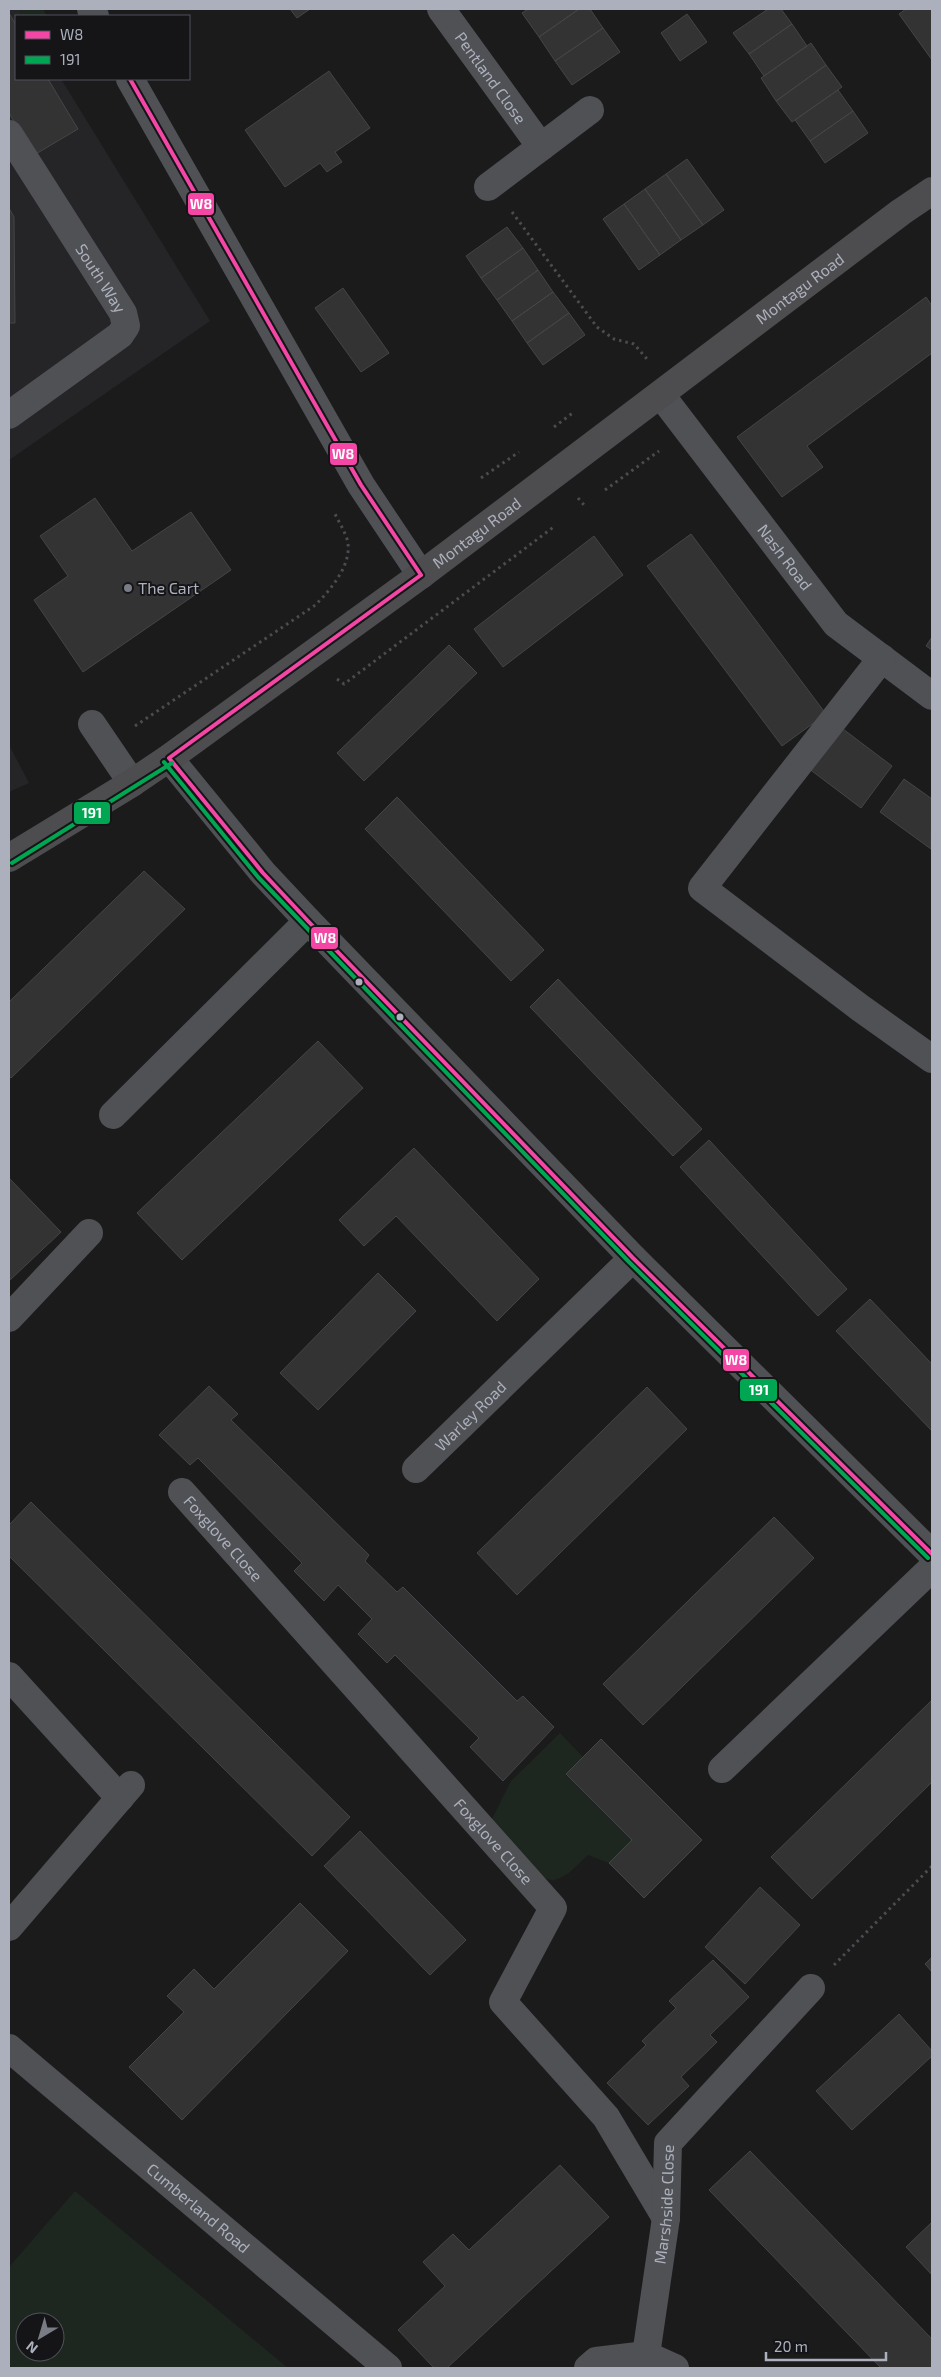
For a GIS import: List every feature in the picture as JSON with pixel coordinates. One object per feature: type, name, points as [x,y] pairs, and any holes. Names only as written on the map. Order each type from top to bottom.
[{"type":"main road","name":"Montagu Road","points":[[9,858],[132,783],[169,758],[421,575],[901,212],[932,191]]},
{"type":"street","name":"Pentland Close","points":[[441,9],[541,147]]},
{"type":"street","points":[[131,80],[361,485],[421,575]]},
{"type":"street","points":[[488,186],[590,110]]},
{"type":"street","name":"South Way","points":[[9,134],[124,313],[126,326],[120,336],[9,415]]},
{"type":"street","name":"Nash Road","points":[[661,395],[836,624],[932,696]]},
{"type":"street","points":[[882,658],[702,888],[859,1007],[932,1059]]},
{"type":"street","points":[[99,735],[132,783]]},
{"type":"street","points":[[169,758],[263,873],[308,921],[633,1258],[932,1554]]},
{"type":"street","points":[[113,1115],[308,921]]},
{"type":"street","points":[[9,1318],[88,1233]]},
{"type":"street","name":"Warley Road","points":[[416,1469],[633,1258]]},
{"type":"street","name":"Foxglove Close","points":[[182,1492],[553,1908],[503,2002],[606,2117],[666,2218]]},
{"type":"street","points":[[722,1769],[932,1568]]},
{"type":"street","points":[[9,1676],[126,1791],[9,1927]]},
{"type":"street","name":"Marshside Close","points":[[646,2355],[666,2218],[668,2143],[811,1988]]},
{"type":"street","name":"Cumberland Road","points":[[9,2048],[388,2368]]},
{"type":"street","points":[[588,2368],[596,2361],[646,2355],[675,2368]]},
{"type":"path","points":[[488,186],[506,204],[597,327],[614,339],[634,344],[647,359]]},
{"type":"path","points":[[605,490],[667,446]]},
{"type":"path","points":[[482,478],[519,452]]},
{"type":"path","points":[[99,735],[314,606],[330,591],[339,578],[346,556],[347,540],[334,511]]},
{"type":"path","points":[[344,684],[555,526]]},
{"type":"path","points":[[811,1988],[932,1866]]},
{"type":"shaded area","points":[[9,9],[19,9],[22,15],[15,15],[15,80],[62,80],[210,321],[9,460]]},
{"type":"shaded area","points":[[19,9],[43,9],[46,15],[22,15]]},
{"type":"shaded area","points":[[9,745],[29,783],[9,792]]},
{"type":"shaded area","points":[[560,1733],[583,1757],[566,1775],[632,1840],[609,1863],[588,1855],[568,1873],[554,1880],[538,1875],[510,1849],[489,1825],[511,1781]]},
{"type":"shaded area","points":[[75,2191],[288,2368],[9,2368],[9,2267]]},
{"type":"building","points":[[290,9],[310,9],[297,18]]},
{"type":"building","points":[[528,9],[579,9],[539,37],[522,13]]},
{"type":"building","points":[[579,9],[590,9],[603,28],[555,61],[539,37]]},
{"type":"building","points":[[768,9],[781,9],[792,24],[749,54],[733,33]]},
{"type":"building","points":[[906,9],[932,9],[932,60],[899,14]]},
{"type":"building","points":[[9,13],[15,23],[15,80],[49,80],[78,129],[34,155],[9,113]]},
{"type":"building","points":[[687,14],[707,42],[680,61],[661,33]]},
{"type":"building","points":[[792,24],[807,46],[764,76],[749,54]]},
{"type":"building","points":[[603,28],[620,52],[572,85],[555,61]]},
{"type":"building","points":[[811,43],[826,65],[776,101],[761,78]]},
{"type":"building","points":[[826,65],[842,87],[792,122],[776,101]]},
{"type":"building","points":[[329,71],[370,128],[335,152],[342,162],[327,172],[320,163],[285,187],[245,130]]},
{"type":"building","points":[[838,90],[853,111],[810,141],[795,120]]},
{"type":"building","points":[[853,111],[868,133],[825,163],[810,141]]},
{"type":"building","points":[[687,159],[724,210],[703,225],[666,174]]},
{"type":"building","points":[[666,174],[703,225],[681,240],[645,189]]},
{"type":"building","points":[[645,189],[681,240],[660,255],[624,204]]},
{"type":"building","points":[[624,204],[660,255],[639,270],[603,219]]},
{"type":"building","points":[[9,208],[14,217],[15,323],[9,323]]},
{"type":"building","points":[[507,227],[523,248],[481,278],[466,256]]},
{"type":"building","points":[[523,248],[538,270],[497,300],[481,278]]},
{"type":"building","points":[[538,270],[553,292],[512,321],[497,300]]},
{"type":"building","points":[[343,288],[389,353],[361,372],[315,308]]},
{"type":"building","points":[[553,292],[569,313],[527,343],[512,321]]},
{"type":"building","points":[[926,297],[932,306],[932,353],[807,446],[823,467],[782,497],[737,437]]},
{"type":"building","points":[[569,313],[585,335],[543,365],[527,343]]},
{"type":"building","name":"The Cart","points":[[95,498],[132,551],[191,512],[231,570],[83,672],[34,600],[68,576],[40,536]]},
{"type":"building","points":[[691,534],[826,714],[782,746],[647,566]]},
{"type":"building","points":[[594,536],[623,575],[503,667],[474,629]]},
{"type":"building","points":[[932,637],[932,650],[926,646]]},
{"type":"building","points":[[449,645],[477,673],[364,781],[337,753]]},
{"type":"building","points":[[835,723],[892,766],[861,808],[808,768]]},
{"type":"building","points":[[904,779],[932,799],[931,849],[880,812]]},
{"type":"building","points":[[397,797],[544,950],[511,981],[365,829]]},
{"type":"building","points":[[144,871],[185,909],[11,1078],[9,1076],[9,1002]]},
{"type":"building","points":[[558,979],[702,1129],[673,1156],[530,1007]]},
{"type":"building","points":[[318,1041],[363,1088],[182,1260],[137,1213]]},
{"type":"building","points":[[709,1140],[847,1289],[818,1316],[680,1167]]},
{"type":"building","points":[[414,1148],[539,1279],[497,1321],[396,1216],[364,1246],[339,1220]]},
{"type":"building","points":[[9,1178],[61,1232],[9,1281]]},
{"type":"building","points":[[378,1273],[416,1311],[318,1410],[280,1373]]},
{"type":"building","points":[[870,1299],[932,1364],[932,1431],[836,1331]]},
{"type":"building","points":[[209,1386],[238,1414],[231,1420],[369,1555],[365,1561],[397,1592],[403,1587],[517,1701],[523,1696],[554,1727],[503,1781],[470,1747],[479,1738],[395,1655],[387,1663],[358,1634],[372,1619],[338,1585],[324,1601],[294,1571],[302,1563],[198,1458],[190,1465],[159,1435]]},
{"type":"building","points":[[647,1387],[687,1429],[517,1595],[477,1553]]},
{"type":"building","points":[[31,1502],[350,1817],[312,1856],[9,1556],[9,1525]]},
{"type":"building","points":[[774,1517],[814,1558],[643,1725],[603,1684]]},
{"type":"building","points":[[932,1700],[932,1782],[812,1899],[771,1857]]},
{"type":"building","points":[[601,1739],[702,1840],[644,1898],[609,1863],[632,1840],[566,1774]]},
{"type":"building","points":[[360,1831],[466,1940],[430,1975],[324,1866]]},
{"type":"building","points":[[760,1887],[800,1925],[745,1984],[705,1947]]},
{"type":"building","points":[[300,1903],[348,1951],[182,2120],[129,2067],[184,2012],[167,1996],[194,1969],[214,1989]]},
{"type":"building","points":[[932,1957],[932,1972],[925,1964]]},
{"type":"building","points":[[713,1960],[749,1997],[710,2035],[717,2042],[681,2077],[689,2086],[648,2125],[607,2083],[646,2045],[642,2041],[676,2008],[669,2001]]},
{"type":"building","points":[[899,2014],[932,2051],[932,2056],[852,2130],[816,2091]]},
{"type":"building","points":[[750,2151],[932,2339],[932,2368],[881,2368],[709,2190]]},
{"type":"building","points":[[560,2165],[609,2217],[447,2368],[434,2368],[398,2330],[445,2286],[423,2262],[453,2234],[469,2250]]},
{"type":"building","points":[[932,2222],[932,2275],[906,2247]]},
{"type":"transit line","name":"W8","points":[[131,80],[361,485],[421,575]]},
{"type":"transit line","name":"W8","points":[[169,758],[421,575]]},
{"type":"transit line","name":"W8","points":[[169,758],[263,873],[308,921],[633,1258],[932,1554]]},
{"type":"transit line","name":"191","points":[[164,762],[258,877],[304,925],[629,1262],[928,1558]]},
{"type":"transit line","name":"191","points":[[12,863],[172,763]]},
{"type":"place","name":"The Cart","points":[[128,588]]}]
